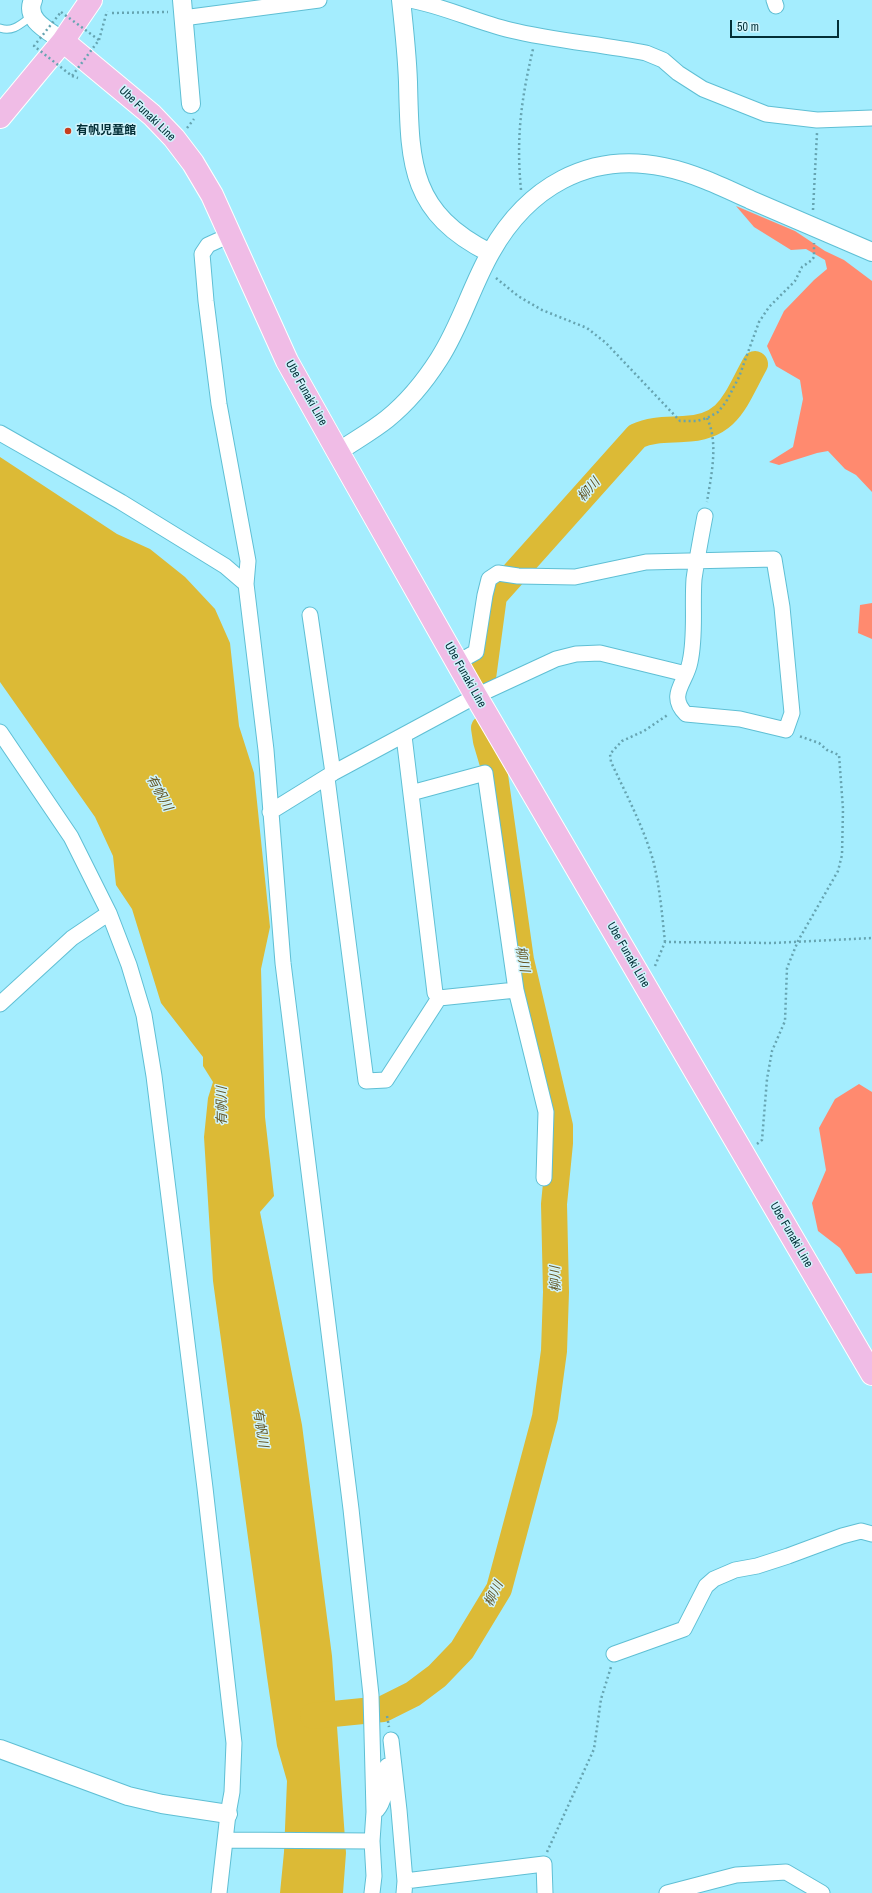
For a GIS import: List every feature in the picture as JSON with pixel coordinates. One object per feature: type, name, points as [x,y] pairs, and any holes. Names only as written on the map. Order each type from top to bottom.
[{"type":"main road","points":[[0,117],[63,41],[99,6]]},
{"type":"main road","name":"Ube Funaki Line","points":[[63,41],[152,115],[174,138],[197,169],[212,195],[287,361],[476,696],[872,1374]]},
{"type":"street","points":[[192,104],[183,10],[320,0]]},
{"type":"street","points":[[401,0],[411,155],[419,181],[428,201],[446,224],[472,244],[490,253]]},
{"type":"street","points":[[410,0],[425,3],[481,22],[536,36],[646,54],[663,60],[678,73],[703,89],[766,114],[817,120],[872,118]]},
{"type":"street","points":[[32,8],[34,20],[63,41]]},
{"type":"street","points":[[338,452],[386,420],[415,391],[429,373],[450,340],[490,253],[516,216],[544,190],[575,174],[608,164],[644,164],[680,170],[872,252]]},
{"type":"street","points":[[230,235],[208,245],[202,254],[206,301],[219,404],[248,561],[246,584],[266,750],[283,963],[349,1494],[371,1695],[374,1812],[369,1844],[374,1876],[372,1893]]},
{"type":"street","points":[[0,433],[121,502],[225,566],[246,584]]},
{"type":"street","points":[[458,662],[476,652],[485,595],[489,580],[498,573],[518,576],[575,577],[591,575],[623,566],[646,562],[697,561],[774,559],[782,607],[792,713],[786,730],[740,719],[686,714],[679,707],[677,700],[679,690],[690,662],[693,637],[694,580],[697,561],[705,516]]},
{"type":"street","points":[[310,615],[366,1081],[386,1080],[439,998]]},
{"type":"street","points":[[270,812],[330,775],[476,696],[556,659],[576,654],[600,653],[686,674]]},
{"type":"street","points":[[0,732],[71,837],[109,913],[129,965],[144,1015],[154,1076],[205,1488],[234,1743],[232,1792],[228,1814],[230,1840],[219,1893]]},
{"type":"street","points":[[404,736],[435,994],[439,998]]},
{"type":"street","points":[[411,794],[485,773],[516,990],[546,1112],[544,1178]]},
{"type":"street","points":[[0,1004],[72,938],[109,913]]},
{"type":"street","points":[[439,998],[516,990]]},
{"type":"street","points":[[614,1654],[684,1629],[706,1586],[714,1579],[735,1570],[757,1566],[776,1560],[842,1536],[861,1531],[872,1534]]},
{"type":"street","points":[[374,1812],[381,1806],[387,1780],[385,1753],[391,1740],[399,1810],[404,1887],[544,1864],[545,1893]]},
{"type":"street","points":[[0,1749],[128,1796],[162,1804],[228,1814]]},
{"type":"street","points":[[230,1840],[369,1844]]},
{"type":"street","points":[[369,1844],[380,1872],[381,1893]]},
{"type":"street","points":[[667,1893],[736,1875],[786,1872],[822,1893]]},
{"type":"lane","points":[[0,28],[8,30],[14,28],[32,8]]},
{"type":"path","points":[[99,6],[103,24],[99,40],[72,76],[34,46],[61,12],[99,40]]},
{"type":"path","points":[[112,13],[183,10]]},
{"type":"path","points":[[521,195],[518,158],[519,123],[526,79],[536,36]]},
{"type":"path","points":[[491,274],[518,296],[542,310],[587,328],[606,343],[680,421],[696,421],[707,418],[718,412],[726,402],[739,377],[759,322],[769,307],[790,287],[802,267],[814,257],[812,227],[818,144],[817,120]]},
{"type":"path","points":[[705,516],[712,468],[712,429],[707,418]]},
{"type":"path","points":[[646,986],[665,942],[659,890],[653,861],[634,809],[611,762],[610,754],[622,741],[644,731],[679,707]]},
{"type":"path","points":[[744,1155],[762,1140],[767,1079],[772,1051],[785,1021],[787,968],[798,941],[838,871],[842,855],[843,809],[839,755],[827,750],[819,743],[786,730]]},
{"type":"path","points":[[665,942],[700,944],[872,938]]},
{"type":"path","points":[[544,1864],[554,1837],[594,1749],[602,1699],[614,1654]]},
{"type":"shaded area","points":[[736,206],[795,231],[825,251],[844,260],[872,281],[872,492],[856,475],[845,469],[828,451],[779,465],[769,462],[793,447],[803,399],[800,380],[776,366],[767,346],[784,311],[814,280],[827,269],[825,260],[806,249],[791,250],[754,227]]},
{"type":"shaded area","points":[[872,603],[872,639],[858,633],[860,605]]},
{"type":"shaded area","points":[[859,1084],[872,1092],[872,1273],[856,1274],[840,1248],[818,1231],[812,1203],[826,1170],[819,1128],[835,1099]]},
{"type":"water","name":"有帆川","points":[[0,457],[117,534],[150,549],[185,577],[215,609],[230,643],[239,726],[254,773],[270,927],[261,969],[265,1117],[274,1196],[260,1212],[302,1425],[332,1656],[346,1853],[343,1893],[280,1893],[284,1852],[287,1781],[277,1746],[213,1281],[204,1137],[208,1098],[213,1082],[203,1066],[203,1057],[161,1003],[132,909],[116,885],[113,856],[95,817],[0,682]]},
{"type":"waterway","name":"柳川","points":[[483,678],[494,596],[637,436],[654,431],[698,427],[711,423],[721,417],[729,410],[736,400],[755,364]]},
{"type":"waterway","name":"柳川","points":[[313,1716],[383,1709],[413,1694],[437,1676],[462,1650],[499,1589],[545,1417],[554,1351],[556,1292],[554,1204],[560,1143],[560,1126],[521,960],[494,768],[486,741],[484,728]]},
{"type":"place","name":"有帆児童館","points":[[68,131]]}]
